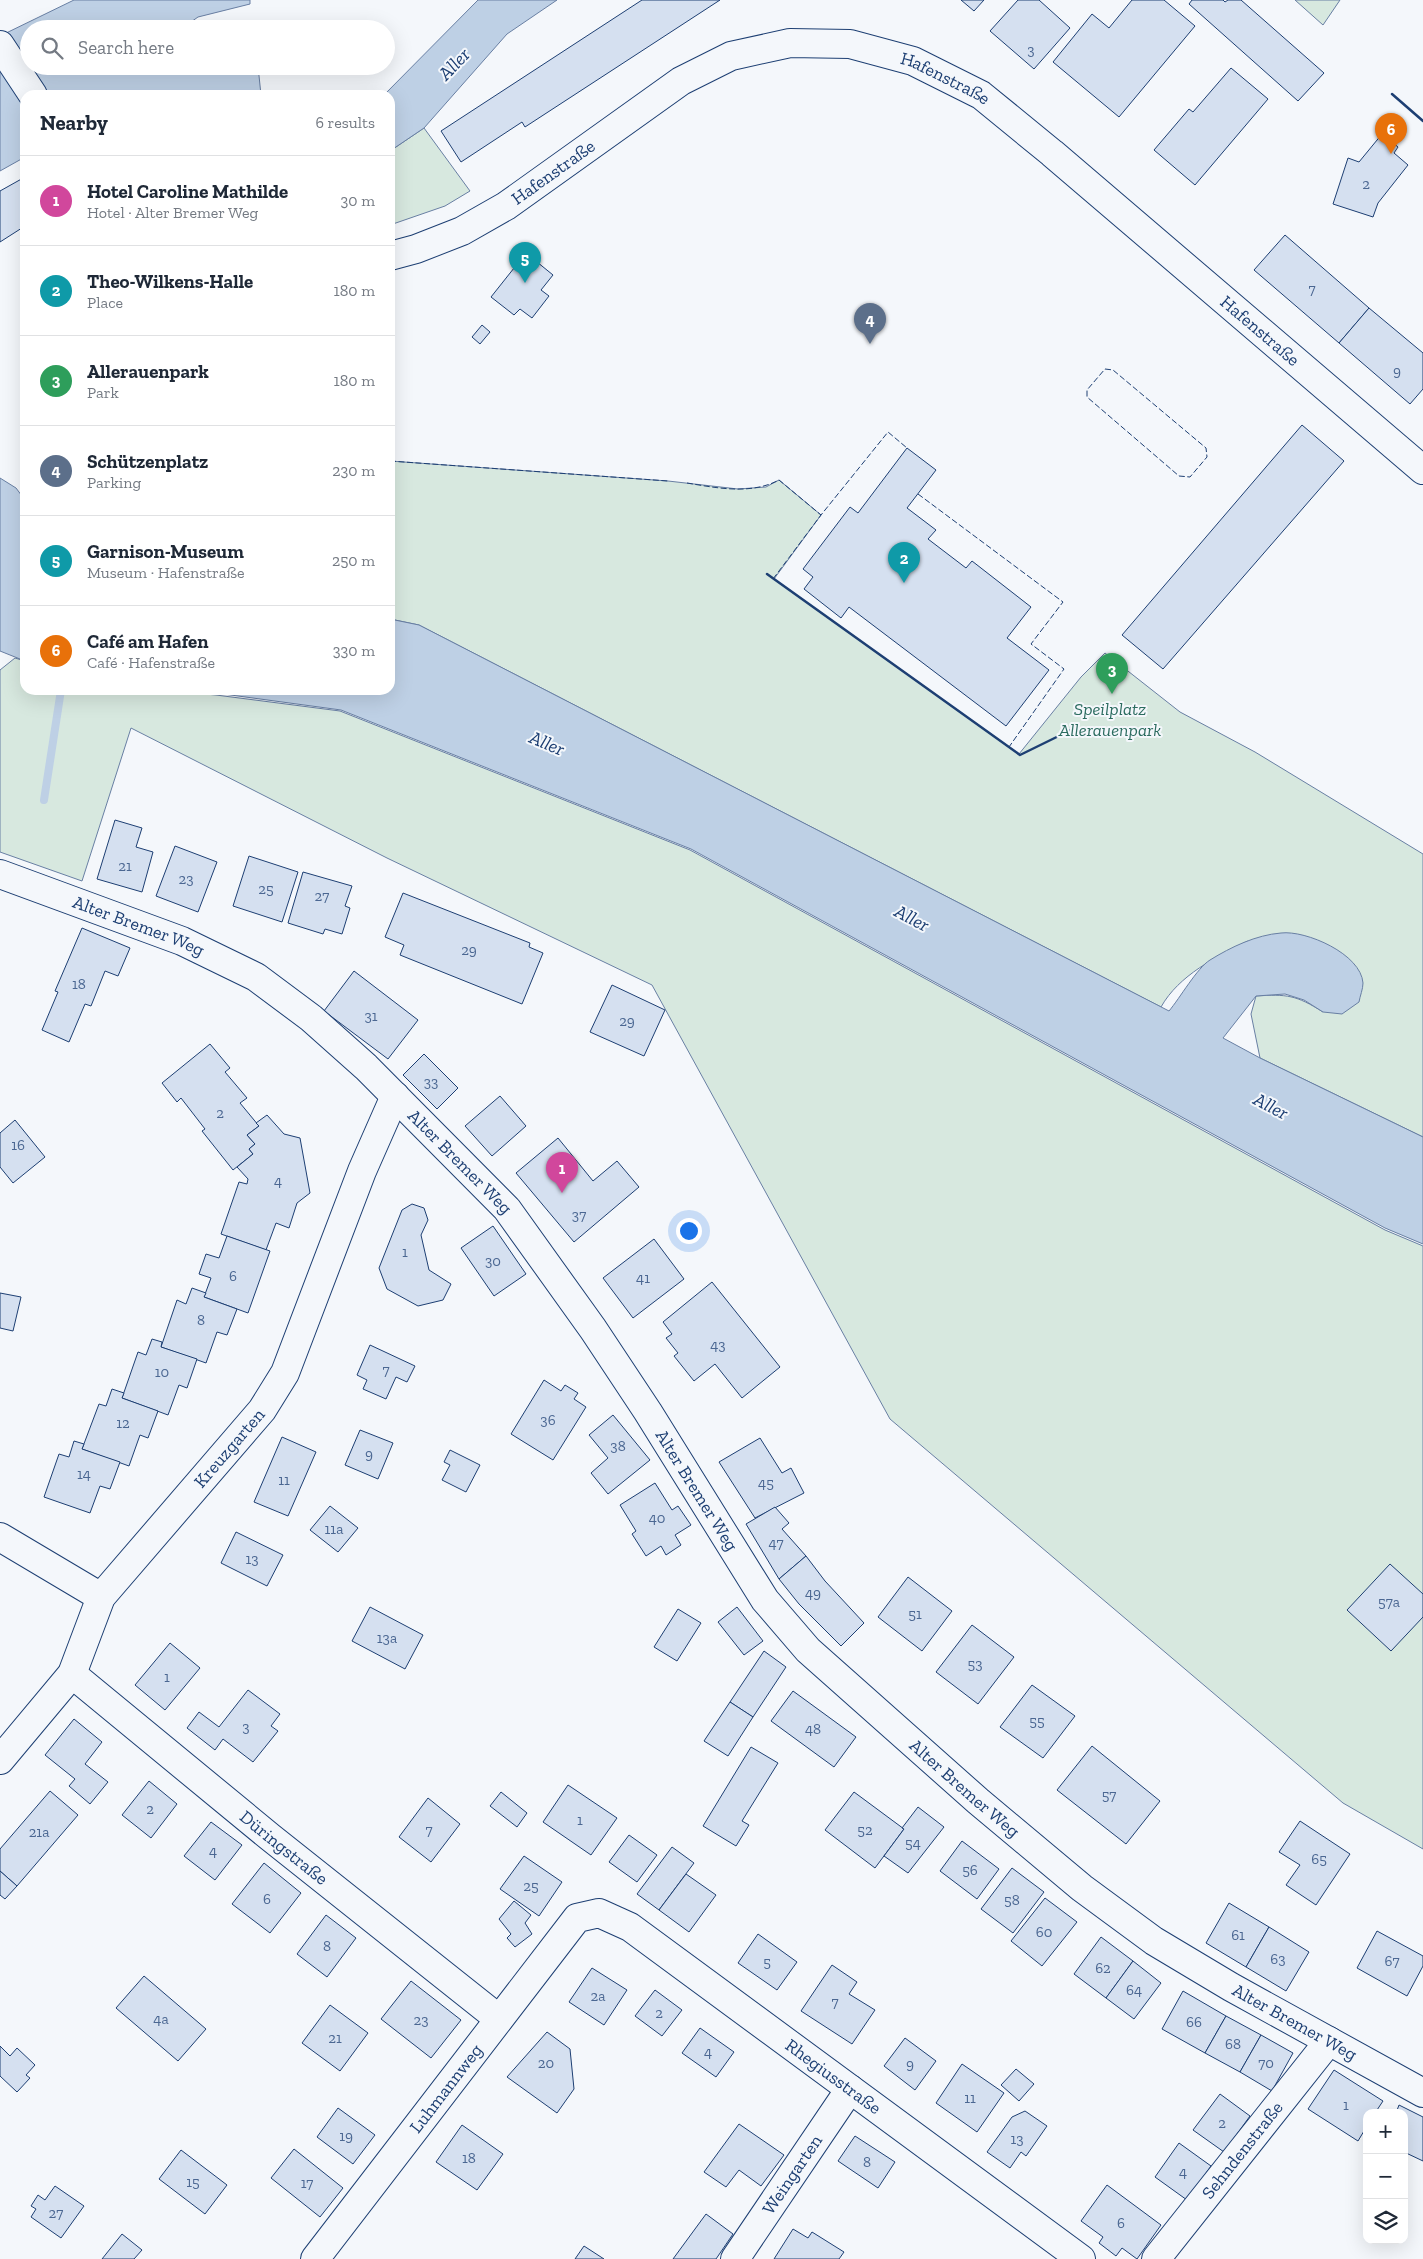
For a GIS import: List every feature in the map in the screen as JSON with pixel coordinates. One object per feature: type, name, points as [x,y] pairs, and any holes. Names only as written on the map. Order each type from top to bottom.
[{"type":"street","name":"Hafenstraße","points":[[395,255],[416,249],[462,230],[506,206],[681,81],[731,56],[790,43],[850,44],[913,61],[980,95],[1059,159],[1423,470]]},
{"type":"street","points":[[0,45],[30,90]]},
{"type":"street","name":"Alter Bremer Weg","points":[[0,874],[182,941],[256,977],[311,1018],[395,1096],[507,1209],[593,1330],[648,1412],[765,1600],[808,1650],[978,1801],[1082,1888],[1154,1941],[1231,1987],[1423,2093]]},
{"type":"street","name":"Kreuzgarten","points":[[0,1760],[72,1674],[101,1597],[262,1410],[285,1374],[362,1171],[395,1096]]},
{"type":"street","points":[[0,1537],[101,1597]]},
{"type":"street","name":"Düringstraße","points":[[72,1674],[270,1837],[499,2019]]},
{"type":"street","name":"Rhegiusstraße","points":[[577,1918],[599,1913],[630,1927],[1081,2259]]},
{"type":"street","name":"Luhmannweg","points":[[315,2259],[577,1918]]},
{"type":"street","name":"Sehndenstraße","points":[[1156,2259],[1329,2041]]},
{"type":"street","name":"Weingarten","points":[[735,2259],[850,2089]]},
{"type":"green space","points":[[1295,0],[1340,0],[1323,25]]},
{"type":"green space","points":[[424,128],[470,191],[445,206],[395,223],[395,148]]},
{"type":"green space","name":"Speilplatz Allerauenpark","points":[[395,461],[668,481],[738,489],[766,487],[779,480],[821,515],[774,579],[1019,754],[1081,677],[1105,653],[1180,712],[1255,752],[1423,854],[1423,1137],[1260,1058],[1251,1014],[1256,996],[1276,995],[1291,997],[1306,1002],[1323,1012],[1248,941],[1211,960],[1188,976],[1178,985],[1161,1007],[419,625],[395,620]]},
{"type":"green space","points":[[15,658],[20,660],[20,695],[216,695],[340,711],[690,850],[1385,1230],[1423,1246],[1423,1849],[1343,1803],[890,1419],[652,985],[387,858],[131,728],[82,881],[0,852],[0,670]]},
{"type":"water","points":[[74,0],[250,0],[250,4],[198,17],[194,20],[33,20]]},
{"type":"water","name":"Aller","points":[[478,0],[557,0],[507,34],[424,128],[395,148],[395,90],[389,90]]},
{"type":"water","points":[[20,26],[20,75],[259,75],[260,90],[20,90],[20,160],[0,171],[0,36]]},
{"type":"water","points":[[0,478],[16,488],[20,493],[20,659],[0,651]]},
{"type":"water","name":"Aller","points":[[395,620],[419,625],[1169,1011],[1205,964],[1244,942],[1272,934],[1292,933],[1304,935],[1331,946],[1343,954],[1360,972],[1363,988],[1359,1002],[1342,1014],[1323,1012],[1304,1000],[1285,994],[1256,996],[1223,1038],[1260,1058],[1423,1137],[1423,1244],[1385,1228],[691,849],[341,710],[231,695],[395,695]]},
{"type":"building","points":[[642,0],[720,0],[525,127],[522,122],[461,162],[441,131]]},
{"type":"building","points":[[961,0],[984,0],[974,11]]},
{"type":"building","points":[[1018,0],[1039,0],[1070,28],[1034,69],[990,31]]},
{"type":"building","points":[[1132,0],[1164,0],[1195,26],[1119,117],[1053,62],[1092,14],[1109,28]]},
{"type":"building","points":[[1192,0],[1223,0],[1225,2],[1228,0],[1241,0],[1324,73],[1298,101],[1189,4]]},
{"type":"building","points":[[1231,68],[1268,99],[1195,185],[1154,150],[1189,109],[1193,112]]},
{"type":"building","points":[[1382,134],[1398,147],[1394,153],[1408,165],[1378,203],[1373,217],[1333,204],[1348,158],[1359,162]]},
{"type":"building","points":[[20,180],[20,229],[0,242],[0,191]]},
{"type":"building","points":[[1285,235],[1369,308],[1339,343],[1254,270]]},
{"type":"building","points":[[526,253],[553,275],[541,290],[549,296],[532,318],[520,309],[514,315],[491,297]]},
{"type":"building","points":[[1369,308],[1423,353],[1423,389],[1410,404],[1339,343]]},
{"type":"building","points":[[482,325],[490,332],[480,344],[472,337]]},
{"type":"building","points":[[1302,425],[1344,461],[1163,669],[1122,635]]},
{"type":"building","points":[[907,448],[936,470],[907,508],[936,530],[928,539],[966,568],[972,561],[1031,607],[1007,638],[1049,670],[1006,726],[849,607],[841,618],[804,589],[813,577],[803,569],[850,507],[858,513]]},
{"type":"building","points":[[115,820],[142,828],[136,847],[153,852],[142,892],[97,879]]},
{"type":"building","points":[[175,846],[217,862],[198,912],[156,896]]},
{"type":"building","points":[[249,856],[298,872],[282,922],[233,906]]},
{"type":"building","points":[[303,872],[352,886],[345,906],[350,908],[342,934],[325,929],[323,934],[288,923]]},
{"type":"building","points":[[403,893],[530,943],[529,947],[543,953],[522,1004],[400,955],[404,945],[385,937]]},
{"type":"building","points":[[82,928],[130,948],[118,976],[105,971],[91,1006],[85,1004],[69,1042],[42,1030],[58,992],[55,991]]},
{"type":"building","points":[[354,971],[418,1020],[388,1059],[324,1011]]},
{"type":"building","points":[[612,985],[665,1010],[644,1056],[590,1032]]},
{"type":"building","points":[[210,1044],[230,1068],[225,1072],[247,1098],[240,1103],[259,1126],[247,1135],[255,1144],[249,1149],[253,1154],[233,1170],[202,1131],[205,1129],[181,1098],[177,1102],[162,1083]]},
{"type":"building","points":[[424,1054],[458,1088],[437,1109],[403,1075]]},
{"type":"building","points":[[500,1096],[526,1126],[492,1156],[465,1126]]},
{"type":"building","points":[[267,1115],[284,1134],[300,1138],[310,1193],[297,1203],[289,1228],[276,1223],[266,1250],[221,1234],[239,1182],[247,1184],[248,1179],[237,1167],[253,1154],[249,1149],[255,1144],[247,1135],[259,1126],[256,1123]]},
{"type":"building","points":[[15,1120],[45,1157],[13,1183],[0,1167],[0,1133]]},
{"type":"building","points":[[558,1138],[593,1181],[617,1161],[639,1187],[574,1242],[516,1173]]},
{"type":"building","points":[[412,1204],[424,1208],[428,1220],[421,1235],[429,1270],[451,1284],[443,1300],[418,1306],[387,1289],[379,1268],[402,1210]]},
{"type":"building","points":[[493,1226],[526,1274],[494,1296],[461,1248]]},
{"type":"building","points":[[227,1236],[270,1251],[248,1313],[204,1297],[211,1278],[199,1274],[206,1254],[219,1258]]},
{"type":"building","points":[[654,1239],[684,1279],[633,1318],[603,1278]]},
{"type":"building","points":[[712,1282],[780,1367],[742,1398],[715,1364],[694,1381],[674,1356],[678,1353],[666,1338],[672,1334],[663,1322]]},
{"type":"building","points":[[192,1288],[206,1293],[204,1297],[237,1309],[227,1335],[217,1332],[206,1363],[161,1347],[177,1300],[186,1304]]},
{"type":"building","points":[[0,1293],[21,1297],[13,1331],[0,1328]]},
{"type":"building","points":[[152,1339],[162,1342],[161,1347],[197,1359],[187,1388],[179,1385],[168,1415],[122,1398],[138,1352],[146,1355]]},
{"type":"building","points":[[370,1345],[415,1366],[407,1382],[396,1377],[386,1399],[363,1389],[367,1380],[357,1375]]},
{"type":"building","points":[[544,1380],[561,1391],[565,1385],[578,1393],[574,1399],[586,1407],[553,1460],[511,1434]]},
{"type":"building","points":[[112,1389],[124,1393],[122,1398],[158,1411],[148,1438],[140,1435],[129,1466],[82,1449],[99,1404],[106,1406]]},
{"type":"building","points":[[613,1415],[650,1460],[608,1494],[591,1473],[608,1458],[589,1435]]},
{"type":"building","points":[[360,1430],[393,1443],[378,1479],[345,1465]]},
{"type":"building","points":[[282,1437],[316,1452],[288,1516],[254,1502]]},
{"type":"building","points":[[760,1438],[782,1473],[791,1468],[804,1493],[755,1518],[719,1462]]},
{"type":"building","points":[[74,1441],[84,1444],[82,1449],[120,1462],[110,1489],[100,1486],[90,1513],[44,1497],[59,1454],[69,1457]]},
{"type":"building","points":[[450,1450],[480,1465],[466,1492],[442,1480],[450,1465],[444,1462]]},
{"type":"building","points":[[655,1483],[672,1510],[678,1506],[691,1525],[675,1535],[681,1545],[666,1555],[661,1546],[646,1556],[632,1534],[636,1531],[620,1505]]},
{"type":"building","points":[[330,1506],[358,1528],[338,1552],[310,1530]]},
{"type":"building","points":[[775,1507],[789,1523],[782,1529],[806,1556],[779,1579],[746,1524]]},
{"type":"building","points":[[236,1532],[283,1555],[267,1586],[221,1563]]},
{"type":"building","points":[[806,1556],[825,1581],[864,1623],[841,1646],[799,1604],[779,1579]]},
{"type":"building","points":[[1390,1564],[1423,1594],[1423,1617],[1391,1651],[1347,1610]]},
{"type":"building","points":[[908,1577],[952,1611],[922,1651],[878,1617]]},
{"type":"building","points":[[370,1607],[423,1635],[405,1669],[352,1641]]},
{"type":"building","points":[[737,1607],[763,1641],[744,1655],[718,1622]]},
{"type":"building","points":[[678,1609],[701,1623],[677,1661],[654,1647]]},
{"type":"building","points":[[972,1625],[1014,1657],[978,1704],[936,1672]]},
{"type":"building","points":[[170,1643],[200,1668],[165,1710],[135,1685]]},
{"type":"building","points":[[764,1651],[786,1667],[753,1717],[730,1702]]},
{"type":"building","points":[[1032,1685],[1075,1716],[1043,1758],[1000,1727]]},
{"type":"building","points":[[248,1690],[280,1714],[271,1726],[278,1731],[253,1762],[223,1739],[215,1750],[187,1728],[199,1712],[219,1727]]},
{"type":"building","points":[[793,1691],[856,1737],[834,1767],[771,1721]]},
{"type":"building","points":[[730,1702],[753,1717],[728,1756],[704,1741]]},
{"type":"building","points":[[74,1719],[102,1742],[85,1764],[108,1782],[90,1804],[69,1786],[75,1779],[45,1755]]},
{"type":"building","points":[[1092,1746],[1160,1801],[1126,1844],[1057,1790]]},
{"type":"building","points":[[751,1747],[778,1763],[742,1821],[749,1825],[736,1846],[703,1826]]},
{"type":"building","points":[[149,1781],[177,1804],[151,1838],[122,1815]]},
{"type":"building","points":[[568,1785],[617,1818],[591,1855],[543,1822]]},
{"type":"building","points":[[50,1791],[78,1815],[17,1886],[0,1871],[0,1849]]},
{"type":"building","points":[[501,1792],[527,1813],[517,1827],[490,1806]]},
{"type":"building","points":[[854,1792],[904,1829],[875,1868],[825,1830]]},
{"type":"building","points":[[428,1798],[460,1824],[431,1862],[399,1837]]},
{"type":"building","points":[[918,1807],[944,1827],[908,1873],[884,1856]]},
{"type":"building","points":[[1300,1821],[1350,1854],[1316,1905],[1286,1885],[1300,1865],[1279,1852]]},
{"type":"building","points":[[211,1822],[242,1845],[215,1880],[184,1856]]},
{"type":"building","points":[[629,1835],[657,1855],[637,1882],[609,1862]]},
{"type":"building","points":[[962,1841],[999,1869],[977,1899],[940,1871]]},
{"type":"building","points":[[672,1847],[694,1863],[659,1910],[637,1894]]},
{"type":"building","points":[[524,1856],[562,1882],[539,1916],[500,1889]]},
{"type":"building","points":[[264,1863],[301,1893],[270,1933],[232,1904]]},
{"type":"building","points":[[1012,1868],[1044,1892],[1013,1933],[981,1909]]},
{"type":"building","points":[[0,1871],[17,1886],[5,1899],[0,1895]]},
{"type":"building","points":[[686,1874],[716,1895],[689,1932],[659,1910]]},
{"type":"building","points":[[1045,1898],[1077,1922],[1042,1966],[1011,1941]]},
{"type":"building","points":[[514,1901],[531,1915],[525,1923],[532,1934],[515,1947],[507,1938],[511,1934],[499,1919]]},
{"type":"building","points":[[1229,1903],[1269,1927],[1246,1967],[1206,1943]]},
{"type":"building","points":[[326,1915],[356,1938],[327,1977],[297,1954]]},
{"type":"building","points":[[1269,1927],[1309,1952],[1286,1991],[1246,1967]]},
{"type":"building","points":[[1377,1931],[1423,1956],[1423,1966],[1407,1996],[1357,1968]]},
{"type":"building","points":[[758,1934],[797,1962],[777,1990],[738,1963]]},
{"type":"building","points":[[1101,1937],[1133,1961],[1106,1998],[1074,1974]]},
{"type":"building","points":[[1133,1961],[1161,1983],[1134,2019],[1106,1998]]},
{"type":"building","points":[[832,1965],[857,1982],[849,1994],[875,2010],[852,2044],[801,2011]]},
{"type":"building","points":[[592,1968],[627,1990],[604,2025],[569,2002]]},
{"type":"building","points":[[144,1976],[206,2029],[178,2061],[116,2008]]},
{"type":"building","points":[[411,1981],[461,2020],[431,2058],[381,2019]]},
{"type":"building","points":[[655,1990],[682,2010],[662,2036],[635,2016]]},
{"type":"building","points":[[1183,1991],[1226,2016],[1205,2053],[1162,2029]]},
{"type":"building","points":[[330,2005],[368,2033],[340,2071],[302,2043]]},
{"type":"building","points":[[1226,2016],[1261,2035],[1240,2072],[1205,2053]]},
{"type":"building","points":[[700,2028],[734,2052],[716,2077],[682,2053]]},
{"type":"building","points":[[547,2032],[570,2049],[574,2089],[557,2113],[507,2077]]},
{"type":"building","points":[[1261,2035],[1293,2053],[1272,2091],[1240,2072]]},
{"type":"building","points":[[905,2038],[936,2061],[915,2090],[884,2066]]},
{"type":"building","points":[[0,2046],[10,2056],[17,2048],[35,2065],[26,2075],[30,2078],[17,2092],[0,2076]]},
{"type":"building","points":[[962,2064],[1004,2093],[977,2132],[936,2103]]},
{"type":"building","points":[[1016,2069],[1034,2084],[1019,2101],[1001,2085]]},
{"type":"building","points":[[1334,2070],[1383,2101],[1378,2109],[1363,2109],[1363,2133],[1358,2141],[1308,2109]]},
{"type":"building","points":[[1220,2094],[1250,2116],[1224,2152],[1193,2130]]},
{"type":"building","points":[[1399,2105],[1407,2109],[1398,2109]]},
{"type":"building","points":[[338,2108],[375,2135],[353,2164],[317,2137]]},
{"type":"building","points":[[1408,2110],[1423,2117],[1423,2161],[1408,2154]]},
{"type":"building","points":[[1025,2111],[1047,2126],[1026,2156],[1021,2152],[1010,2168],[987,2152],[1012,2117]]},
{"type":"building","points":[[739,2124],[784,2155],[761,2186],[739,2170],[726,2187],[704,2172]]},
{"type":"building","points":[[462,2125],[503,2154],[477,2190],[436,2162]]},
{"type":"building","points":[[855,2136],[895,2162],[878,2188],[838,2161]]},
{"type":"building","points":[[1179,2143],[1211,2166],[1187,2200],[1155,2177]]},
{"type":"building","points":[[294,2149],[343,2188],[320,2217],[271,2178]]},
{"type":"building","points":[[181,2150],[227,2185],[205,2214],[159,2179]]},
{"type":"building","points":[[1107,2185],[1161,2225],[1137,2259],[1122,2248],[1116,2256],[1099,2243],[1103,2237],[1081,2221]]},
{"type":"building","points":[[55,2186],[84,2206],[61,2238],[31,2217],[36,2209],[31,2206],[38,2195],[45,2200]]},
{"type":"building","points":[[706,2214],[733,2234],[716,2259],[673,2259]]},
{"type":"building","points":[[793,2229],[808,2238],[812,2232],[844,2252],[839,2259],[774,2259]]},
{"type":"building","points":[[122,2234],[142,2250],[134,2259],[102,2259]]},
{"type":"building","points":[[584,2246],[604,2259],[575,2259]]},
{"type":"waterway","points":[[44,800],[60,695]]},
{"type":"fence","points":[[1105,369],[1113,370],[1206,448],[1207,457],[1190,477],[1179,476],[1087,397],[1087,390],[1105,369]]},
{"type":"fence","points":[[773,579],[821,515],[888,432],[907,448]]},
{"type":"fence","points":[[395,461],[668,481]]},
{"type":"fence","points":[[687,483],[745,489],[757,488],[779,480],[821,515]]},
{"type":"fence","points":[[918,494],[1063,602],[1031,644],[1064,669],[1009,747]]},
{"type":"wall","points":[[1392,94],[1423,121]]},
{"type":"wall","points":[[767,574],[1020,755],[1073,729]]},
{"type":"place","name":"Café am Hafen","points":[[1391,154]]},
{"type":"place","name":"Garnison-Museum","points":[[525,283]]},
{"type":"place","name":"Schützenplatz","points":[[870,344]]},
{"type":"place","name":"Theo-Wilkens-Halle","points":[[904,583]]},
{"type":"place","name":"Allerauenpark","points":[[1112,694]]},
{"type":"place","name":"Hotel Caroline Mathilde","points":[[562,1193]]}]
